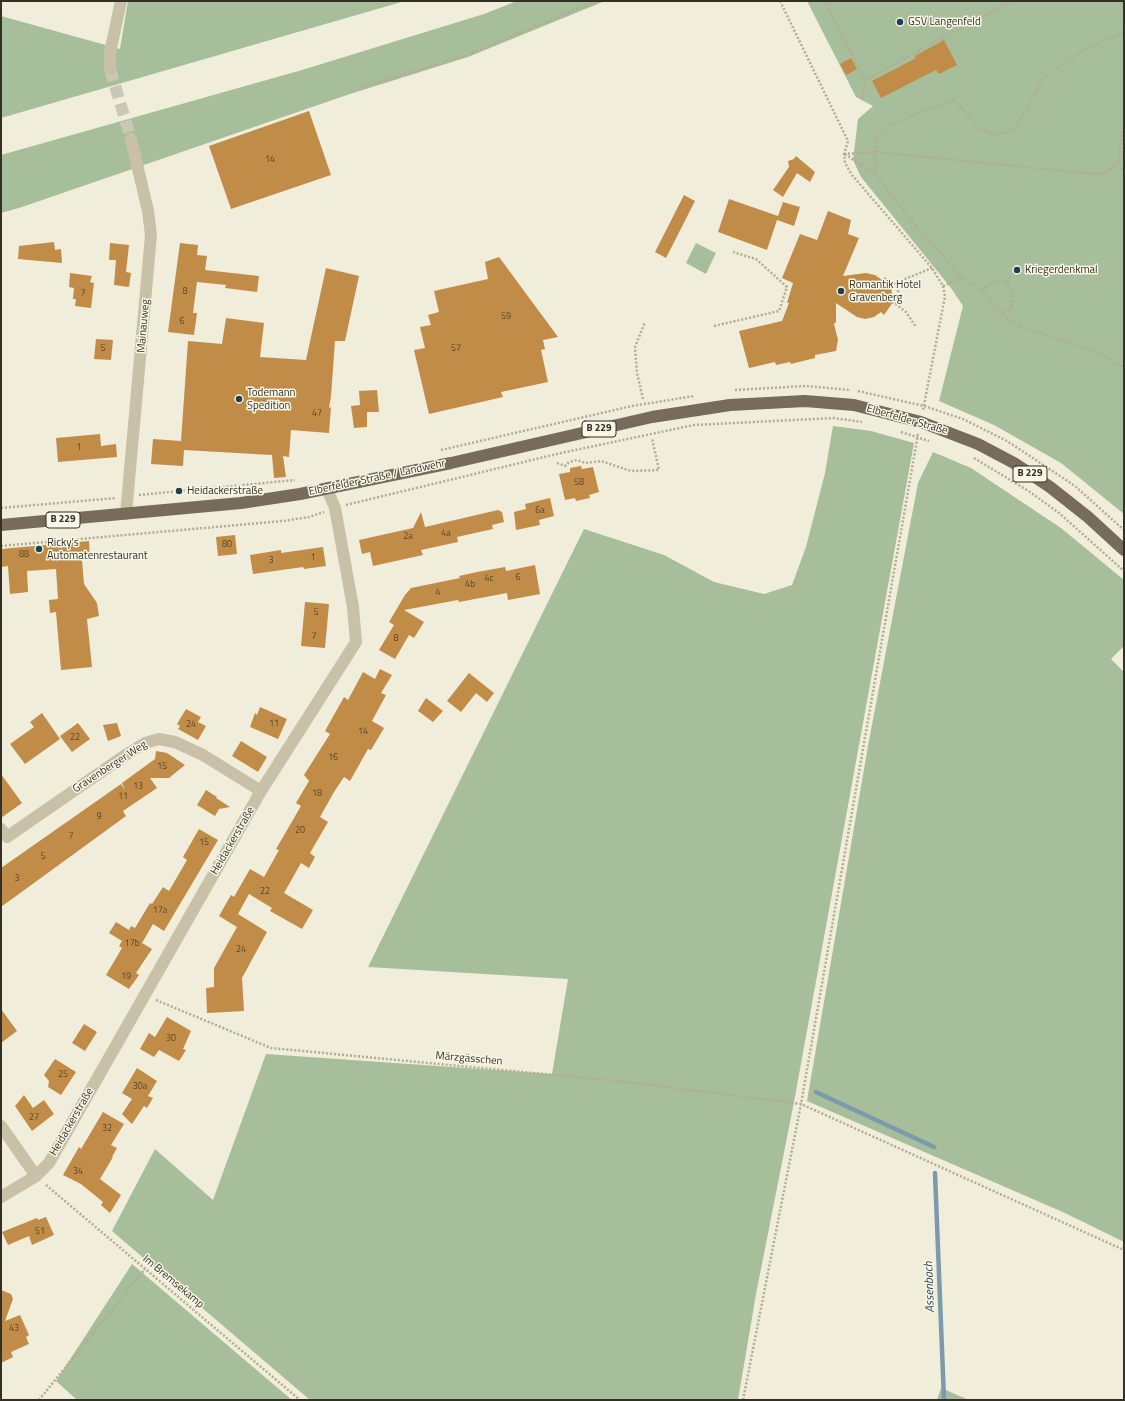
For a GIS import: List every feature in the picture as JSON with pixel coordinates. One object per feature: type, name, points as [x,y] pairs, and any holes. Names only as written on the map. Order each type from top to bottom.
[{"type":"main road","name":"Elberfelder Straße","points":[[749,403],[805,401],[854,405],[921,422],[978,444],[1014,463],[1050,487],[1088,517],[1124,550]]},
{"type":"main road","name":"Elberfelder Straße / Landwehr","points":[[1,525],[241,503],[327,490],[652,417],[749,403]]},
{"type":"street","points":[[110,69],[110,53],[121,1]]},
{"type":"street","name":"Mainauweg","points":[[126,514],[151,235],[148,211],[131,139]]},
{"type":"street","name":"Heidackerstraße","points":[[1,1197],[36,1176],[49,1163],[261,791],[356,642],[353,607],[335,508],[327,490]]},
{"type":"street","name":"Gravenberger Weg","points":[[3,836],[127,754],[145,743],[159,739],[175,742],[203,756],[261,791]]},
{"type":"street","points":[[1,1126],[36,1176]]},
{"type":"path","points":[[358,88],[465,56],[596,1]]},
{"type":"path","points":[[743,1400],[801,1104],[918,437],[945,296],[943,286],[932,268],[852,175],[845,163],[844,154],[848,140],[780,1]]},
{"type":"path","points":[[825,1],[865,80],[862,100]]},
{"type":"path","points":[[865,80],[1011,1]]},
{"type":"path","points":[[876,175],[876,137],[890,124],[954,100],[980,128],[995,135],[1013,131],[1025,112],[1042,79],[1085,49],[1124,32]]},
{"type":"path","points":[[844,154],[875,152],[1095,174],[1104,173],[1114,167],[1119,161],[1121,136],[1124,127]]},
{"type":"path","points":[[844,154],[876,175],[910,219],[962,278],[981,290],[1009,320],[1020,326],[1096,352],[1124,368]]},
{"type":"path","points":[[1114,167],[1124,170]]},
{"type":"path","points":[[714,326],[779,311],[786,287],[756,259],[732,252]]},
{"type":"path","points":[[896,304],[898,291],[895,283],[932,268]]},
{"type":"path","points":[[1007,282],[1010,277]]},
{"type":"path","points":[[943,286],[962,278]]},
{"type":"path","points":[[981,290],[996,281],[1007,282]]},
{"type":"path","points":[[1004,314],[1012,307],[1013,301],[1013,295],[1007,282]]},
{"type":"path","points":[[888,301],[896,304],[906,312],[916,327]]},
{"type":"path","points":[[643,399],[637,373],[635,347],[645,322]]},
{"type":"path","points":[[733,391],[777,386],[830,387],[876,394],[924,406],[963,419],[1007,441],[1038,460],[1095,502],[1124,530]]},
{"type":"path","points":[[439,451],[656,401],[700,395]]},
{"type":"path","points":[[1,546],[283,521],[309,517],[335,508],[561,454],[694,425],[834,418],[864,422]]},
{"type":"path","points":[[898,431],[932,441]]},
{"type":"path","points":[[557,463],[565,466],[569,462],[577,460],[585,463],[601,461],[631,470],[658,470],[652,438]]},
{"type":"path","points":[[972,457],[1030,492],[1059,513],[1124,571]]},
{"type":"path","points":[[1,508],[302,480]]},
{"type":"path","name":"Märzgässchen","points":[[145,995],[271,1048],[628,1082],[801,1104],[1124,1250]]},
{"type":"path","name":"Im Bremsekamp","points":[[36,1176],[300,1400]]},
{"type":"path","points":[[39,1400],[145,1269]]},
{"type":"green space","points":[[128,1],[405,1],[1,118],[1,16],[120,49]]},
{"type":"green space","points":[[517,1],[605,1],[468,57],[347,95],[1,213],[1,155],[302,70],[484,14]]},
{"type":"green space","points":[[807,1],[1124,1],[1124,514],[1061,463],[994,425],[939,401],[963,306],[951,288],[861,177],[853,160],[858,119],[873,106],[856,97]]},
{"type":"green space","points":[[696,243],[716,253],[706,274],[686,263]]},
{"type":"green space","points":[[833,426],[871,431],[914,443],[794,1102],[756,1294],[738,1400],[310,1400],[112,1231],[155,1149],[213,1200],[266,1054],[552,1074],[568,979],[368,967],[584,529],[664,555],[714,582],[764,594],[792,585],[806,547],[825,473]]},
{"type":"green space","points":[[933,452],[971,468],[1061,528],[1124,580],[1124,646],[1111,659],[1124,672],[1124,1242],[1065,1213],[807,1101],[868,746],[918,483]]},
{"type":"green space","points":[[132,1264],[292,1400],[77,1400],[56,1381]]},
{"type":"green space","points":[[941,1388],[969,1400],[937,1400]]},
{"type":"building","points":[[944,40],[957,65],[939,74],[936,70],[881,98],[872,81],[916,58],[915,56]]},
{"type":"building","points":[[851,58],[857,69],[846,75],[840,64]]},
{"type":"building","points":[[309,111],[331,175],[231,209],[209,146]]},
{"type":"building","points":[[796,156],[815,172],[810,182],[797,173],[783,197],[773,190],[789,167],[788,161],[794,159]]},
{"type":"building","points":[[684,195],[695,201],[666,258],[655,252]]},
{"type":"building","points":[[729,199],[778,216],[783,202],[800,207],[794,226],[777,220],[767,250],[718,232]]},
{"type":"building","name":"Romantik Hotel Gravenberg","points":[[828,211],[851,220],[848,234],[859,238],[843,276],[866,273],[875,275],[882,280],[885,277],[891,286],[893,302],[884,315],[881,312],[874,317],[865,319],[857,317],[836,303],[836,322],[834,324],[838,340],[836,351],[815,355],[815,358],[791,364],[790,362],[776,365],[775,362],[749,368],[739,331],[782,321],[789,303],[787,303],[793,283],[782,278],[800,234],[817,240]]},
{"type":"building","points":[[54,242],[55,250],[61,249],[62,263],[18,259],[19,246]]},
{"type":"building","points":[[110,243],[129,245],[126,272],[131,273],[129,287],[114,285],[116,260],[109,260]]},
{"type":"building","points":[[180,243],[198,245],[197,255],[207,256],[205,270],[259,276],[257,292],[225,288],[226,285],[197,282],[193,313],[197,313],[194,335],[168,332]]},
{"type":"building","points":[[499,257],[558,337],[543,340],[545,349],[541,350],[548,382],[501,392],[503,397],[429,414],[414,350],[425,348],[420,327],[431,325],[428,315],[439,312],[434,291],[488,279],[485,262]]},
{"type":"building","name":"Todemann Spedition","points":[[326,268],[359,276],[345,341],[335,341],[329,408],[331,407],[329,433],[291,430],[289,457],[283,456],[286,477],[274,478],[272,455],[184,450],[183,466],[151,464],[153,439],[181,441],[188,341],[222,344],[226,318],[264,323],[260,357],[306,360]]},
{"type":"building","points":[[70,273],[92,276],[90,282],[94,283],[91,308],[75,306],[76,299],[73,299],[74,288],[69,287]]},
{"type":"building","points":[[96,339],[113,340],[111,360],[94,359]]},
{"type":"building","points":[[377,390],[379,412],[367,412],[367,427],[354,428],[351,406],[360,405],[359,391]]},
{"type":"building","points":[[100,434],[101,446],[116,444],[117,457],[58,462],[56,438]]},
{"type":"building","points":[[581,466],[582,469],[593,467],[599,492],[589,495],[590,498],[576,501],[575,498],[565,500],[559,474],[570,472],[570,468]]},
{"type":"building","points":[[550,498],[554,516],[539,520],[540,525],[516,530],[514,512],[526,509],[525,504]]},
{"type":"building","points":[[498,510],[502,512],[504,522],[492,525],[493,529],[457,537],[458,542],[421,550],[423,555],[373,566],[370,552],[362,554],[359,540],[413,528],[421,512],[425,527]]},
{"type":"building","points":[[235,535],[237,554],[218,556],[216,537]]},
{"type":"building","points":[[89,541],[90,560],[82,560],[84,584],[97,603],[99,616],[87,619],[92,667],[61,670],[56,612],[50,613],[49,600],[58,599],[56,569],[27,571],[28,592],[10,594],[8,566],[1,567],[1,549]]},
{"type":"building","points":[[323,547],[326,566],[304,569],[303,567],[253,574],[250,555],[281,550],[281,553]]},
{"type":"building","points":[[535,565],[540,594],[508,600],[507,593],[404,610],[424,622],[414,638],[409,635],[395,659],[379,650],[394,625],[389,622],[405,595],[411,588],[460,578],[459,576],[477,572],[505,567],[506,571]]},
{"type":"building","points":[[305,602],[329,604],[325,648],[301,646]]},
{"type":"building","points":[[380,669],[392,675],[381,693],[386,695],[372,721],[384,728],[371,750],[368,749],[350,781],[344,777],[334,792],[320,817],[328,822],[310,853],[315,857],[309,868],[301,863],[284,893],[313,910],[302,929],[270,911],[272,908],[249,894],[238,914],[267,932],[242,978],[244,1011],[207,1013],[206,988],[214,987],[214,968],[237,927],[219,916],[231,895],[234,897],[250,869],[264,877],[279,850],[276,849],[301,806],[296,803],[309,781],[304,775],[330,734],[325,731],[344,697],[348,700],[363,672],[375,679]]},
{"type":"building","points":[[469,673],[494,693],[487,702],[476,693],[461,712],[447,701]]},
{"type":"building","points":[[426,698],[443,711],[433,722],[418,711]]},
{"type":"building","points":[[260,707],[287,719],[278,739],[250,727],[255,713],[257,715]]},
{"type":"building","points":[[186,709],[201,717],[198,722],[206,726],[198,740],[178,729],[180,726],[177,724]]},
{"type":"building","points":[[42,713],[60,739],[25,764],[10,744],[34,727],[30,722]]},
{"type":"building","points":[[78,723],[90,739],[72,752],[60,736]]},
{"type":"building","points":[[117,723],[121,736],[108,741],[103,725]]},
{"type":"building","points":[[241,741],[267,757],[258,772],[232,756]]},
{"type":"building","points":[[156,751],[167,753],[185,765],[169,778],[150,778],[157,788],[123,811],[126,816],[1,907],[1,868],[121,784],[125,790],[122,783],[155,759]]},
{"type":"building","points":[[1,774],[22,803],[1,818]]},
{"type":"building","points":[[206,790],[230,807],[219,809],[215,816],[197,805]]},
{"type":"building","points":[[199,829],[218,840],[164,931],[153,924],[142,943],[152,949],[136,973],[139,975],[129,989],[106,975],[122,948],[119,946],[122,941],[109,933],[116,922],[129,930],[131,926],[135,928],[150,903],[152,904],[163,887],[169,891],[187,860],[183,857]]},
{"type":"building","points":[[1,1009],[17,1031],[1,1043]]},
{"type":"building","points":[[167,1017],[191,1031],[183,1049],[186,1050],[179,1061],[159,1050],[154,1057],[140,1049],[149,1033],[155,1037]]},
{"type":"building","points":[[84,1024],[97,1032],[85,1051],[72,1043]]},
{"type":"building","points":[[55,1059],[76,1072],[61,1095],[48,1087],[49,1081],[44,1075]]},
{"type":"building","points":[[137,1068],[157,1081],[148,1096],[153,1098],[147,1108],[144,1106],[132,1124],[122,1114],[132,1099],[122,1093]]},
{"type":"building","points":[[24,1095],[33,1108],[44,1100],[54,1114],[32,1131],[15,1106]]},
{"type":"building","points":[[103,1112],[124,1124],[111,1145],[117,1148],[100,1179],[121,1195],[110,1213],[101,1205],[103,1202],[81,1184],[63,1175],[79,1147],[81,1149]]},
{"type":"building","points":[[46,1217],[54,1235],[32,1245],[29,1236],[8,1245],[2,1232],[37,1218],[38,1220]]},
{"type":"building","points":[[1,1290],[11,1294],[13,1299],[5,1321],[20,1315],[29,1335],[26,1337],[29,1344],[11,1352],[13,1357],[1,1363]]},
{"type":"waterway","name":"Assenbach","points":[[816,1092],[934,1147]]},
{"type":"waterway","name":"Assenbach","points":[[935,1173],[944,1400]]},
{"type":"tunnel","points":[[110,69],[131,139]]},
{"type":"place","name":"GSV Langenfeld","points":[[900,22]]},
{"type":"place","name":"Kriegerdenkmal","points":[[1017,270]]},
{"type":"place","name":"Romantik Hotel Gravenberg","points":[[841,291]]},
{"type":"place","name":"Todemann Spedition","points":[[239,399]]},
{"type":"place","name":"Heidackerstraße","points":[[179,491]]},
{"type":"place","name":"Ricky's Automatenrestaurant","points":[[39,549]]}]
